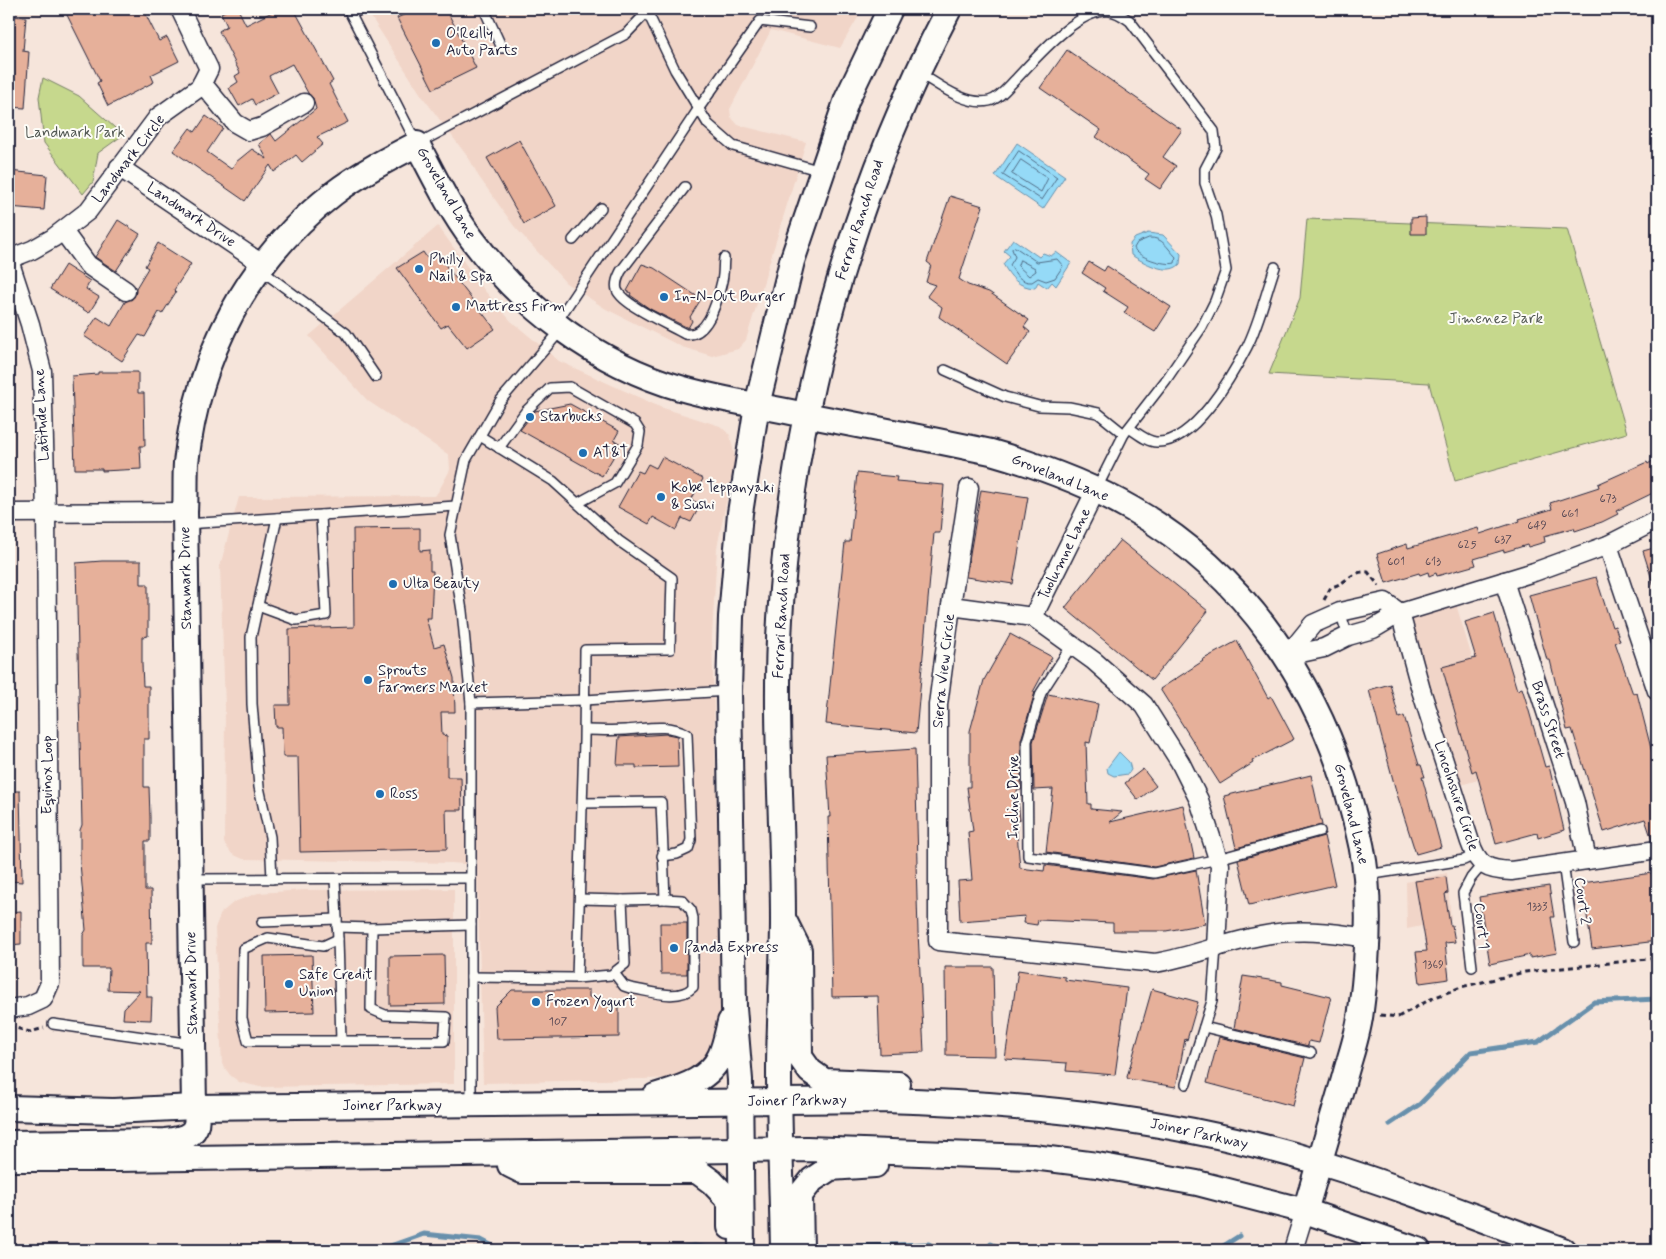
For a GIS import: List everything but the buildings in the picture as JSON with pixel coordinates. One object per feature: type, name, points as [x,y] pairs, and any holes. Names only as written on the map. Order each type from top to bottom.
[{"type":"main road","points":[[742,1250],[741,1102],[734,1008],[729,691],[734,566],[757,405],[792,261],[847,99],[890,9]]},
{"type":"main road","name":"Ferrari Ranch Road","points":[[783,1250],[779,1101],[783,919],[778,690],[780,620],[789,520],[805,415],[841,275],[869,187],[917,73],[949,9]]},
{"type":"main road","name":"Stanmark Drive","points":[[9,1143],[139,1143],[177,1140],[192,1133],[197,1125],[194,1107],[186,518],[186,465],[191,429],[209,361],[224,328],[260,266],[288,235],[333,194],[382,162],[417,144]]},
{"type":"main road","name":"Groveland Lane","points":[[417,144],[471,238],[495,267],[559,326],[616,362],[649,378],[689,390],[991,452],[1035,464],[1096,490],[1133,510],[1170,534],[1231,587],[1287,656],[1328,735],[1346,784],[1366,875],[1367,938],[1361,1013],[1305,1211]]},
{"type":"main road","points":[[783,919],[799,950],[800,1057],[810,1071],[824,1081],[1005,1089],[1033,1108]]},
{"type":"main road","points":[[637,1103],[694,1082],[709,1072],[720,1057],[734,1008]]},
{"type":"main road","name":"Joiner Parkway","points":[[9,1108],[113,1111],[194,1107],[884,1100],[1033,1108],[1162,1125],[1320,1162],[1563,1250]]},
{"type":"main road","points":[[9,1159],[491,1155],[781,1150],[1033,1158],[1097,1164],[1197,1183],[1305,1211],[1418,1250]]},
{"type":"main road","points":[[491,1155],[522,1171],[696,1171],[712,1182],[730,1201],[730,1250]]},
{"type":"main road","points":[[801,1250],[800,1195],[812,1180],[830,1168],[1033,1158]]},
{"type":"street","points":[[180,9],[209,69],[202,83],[235,123],[249,130],[262,127],[304,103]]},
{"type":"street","name":"Landmark Circle","points":[[9,260],[32,250],[64,231],[88,211],[119,167],[137,148],[158,117],[202,83]]},
{"type":"street","name":"Landmark Drive","points":[[119,167],[260,266]]},
{"type":"street","points":[[64,231],[88,265],[126,291]]},
{"type":"street","name":"Latitude Lane","points":[[9,260],[30,324],[42,371],[46,514]]},
{"type":"street","points":[[951,606],[969,488]]},
{"type":"street","name":"Tuolumne Lane","points":[[1033,617],[1096,490]]},
{"type":"street","points":[[9,513],[186,518]]},
{"type":"street","name":"Equinox Loop","points":[[9,1009],[28,1006],[43,999],[50,982],[46,514]]},
{"type":"street","points":[[1287,656],[1324,648],[1348,636],[1373,629],[1400,613],[1608,546],[1657,520]]},
{"type":"street","points":[[1608,546],[1656,680]]},
{"type":"street","name":"Brass Street","points":[[1504,581],[1575,802],[1587,860]]},
{"type":"street","points":[[1287,656],[1313,624],[1340,612],[1385,602],[1400,613]]},
{"type":"street","name":"Sierra View Circle","points":[[951,606],[1033,617],[1094,661],[1144,705],[1161,730],[1199,800],[1220,865],[1216,948],[1184,958],[1155,963],[938,941],[938,705],[951,606]]},
{"type":"street","name":"Lincolnshire Circle","points":[[1400,613],[1421,690],[1478,860],[1494,870],[1511,871],[1657,850]]},
{"type":"street","points":[[1216,948],[1261,935],[1298,931],[1330,932],[1367,938]]},
{"type":"street","name":"Groveland Lane","points":[[1293,1250],[1305,1211]]},
{"type":"lane","points":[[349,11],[362,9]]},
{"type":"lane","points":[[484,9],[502,48]]},
{"type":"lane","points":[[417,144],[626,34],[647,10],[675,70],[708,124],[733,146],[821,171]]},
{"type":"lane","name":"Groveland Lane","points":[[349,11],[417,144]]},
{"type":"lane","points":[[917,73],[971,102],[989,101],[1005,90],[1055,38],[1097,12],[1109,11],[1118,13],[1130,22],[1207,119],[1214,131],[1216,148],[1205,169],[1205,183],[1216,215],[1226,270],[1215,301],[1202,327],[1166,380],[1126,431],[1096,490]]},
{"type":"lane","points":[[471,1105],[471,703],[462,611],[450,535],[466,460],[500,401],[559,326],[699,108],[760,21],[810,27]]},
{"type":"lane","points":[[686,187],[621,271],[617,280],[617,290],[625,300],[685,334],[693,336],[704,327],[714,305],[722,282],[724,258]]},
{"type":"lane","points":[[573,240],[601,208]]},
{"type":"lane","points":[[260,266],[346,334],[376,377]]},
{"type":"lane","points":[[945,370],[1005,397],[1040,406],[1069,406],[1098,413],[1126,431],[1153,442],[1168,442],[1186,432],[1216,397],[1248,345],[1275,267]]},
{"type":"lane","points":[[499,448],[526,411],[550,388],[570,387],[635,424],[640,432],[638,445],[615,483],[578,503]]},
{"type":"lane","points":[[480,436],[553,481],[619,541],[672,578],[670,649],[585,650],[583,804],[577,978]]},
{"type":"lane","points":[[186,518],[277,518],[456,506]]},
{"type":"lane","points":[[258,606],[296,620],[326,615],[321,515]]},
{"type":"lane","points":[[272,879],[270,837],[259,787],[252,704],[251,637],[277,518]]},
{"type":"lane","points":[[1340,612],[1348,636]]},
{"type":"lane","name":"Incline Drive","points":[[1072,645],[1041,693],[1027,741],[1028,856],[1154,873],[1218,859]]},
{"type":"lane","points":[[471,703],[585,700],[729,691]]},
{"type":"lane","points":[[584,730],[624,730],[662,727],[679,729],[687,734],[691,840],[688,849],[677,854],[662,856]]},
{"type":"lane","points":[[583,804],[661,802],[665,899]]},
{"type":"lane","points":[[1218,859],[1320,831]]},
{"type":"lane","points":[[1366,875],[1464,860],[1478,860]]},
{"type":"lane","name":"Court 1","points":[[1472,967],[1463,893],[1478,860]]},
{"type":"lane","name":"Court 2","points":[[1563,863],[1574,942]]},
{"type":"lane","points":[[191,879],[471,878]]},
{"type":"lane","points":[[335,879],[341,1042]]},
{"type":"lane","points":[[580,900],[682,900],[692,914],[694,987],[687,993],[679,995],[630,988],[624,986],[614,973]]},
{"type":"lane","points":[[471,977],[577,978],[614,973],[625,964],[622,900]]},
{"type":"lane","points":[[262,922],[337,923],[372,928],[471,925]]},
{"type":"lane","points":[[338,939],[323,946],[268,938],[242,949],[242,1018],[248,1041],[444,1041],[446,1017],[384,1015],[371,1009],[372,928]]},
{"type":"lane","points":[[1186,1084],[1212,1000],[1216,948]]},
{"type":"lane","points":[[53,1024],[193,1044]]},
{"type":"lane","points":[[1204,1026],[1311,1053]]},
{"type":"path","points":[[1361,1013],[1398,1017],[1433,998],[1488,980],[1561,967],[1657,958]]},
{"type":"path","points":[[9,1026],[30,1032],[53,1024]]},
{"type":"shaded area","points":[[366,9],[863,9],[840,48],[771,30],[730,109],[731,117],[738,125],[806,142],[746,340],[738,349],[712,356],[682,347],[606,309],[566,283],[514,226],[479,177],[470,160],[422,96]]},
{"type":"shaded area","points":[[438,226],[485,291],[511,321],[559,361],[660,407],[720,426],[730,435],[735,458],[717,548],[712,637],[722,1004],[720,1027],[714,1055],[681,1078],[483,1083],[477,865],[243,859],[232,854],[224,843],[225,707],[220,566],[239,497],[435,496],[438,492],[450,470],[449,455],[368,401],[309,336]]},
{"type":"shaded area","points":[[1453,594],[1506,772],[1450,788],[1396,611]]},
{"type":"shaded area","points":[[1447,873],[1451,920],[1407,929],[1406,882]]},
{"type":"shaded area","points":[[454,889],[454,1084],[260,1087],[239,1082],[230,1075],[222,1064],[215,928],[221,913],[234,902],[258,893],[305,890]]},
{"type":"green space","name":"Landmark Park","points":[[43,78],[79,96],[123,135],[98,153],[93,182],[83,194],[44,143],[39,97]]},
{"type":"green space","name":"Jimenez Park","points":[[1307,219],[1567,229],[1627,433],[1455,481],[1429,383],[1269,374],[1300,298]]},
{"type":"water","points":[[1017,143],[1065,176],[1043,209],[995,176]]},
{"type":"water","points":[[1148,233],[1163,235],[1181,254],[1180,264],[1175,268],[1162,269],[1131,255],[1130,244],[1135,238]]},
{"type":"water","points":[[1013,239],[1039,257],[1043,253],[1051,256],[1056,252],[1071,263],[1056,286],[1052,282],[1047,288],[1038,282],[1035,288],[1024,286],[1009,274],[1003,264],[1010,256],[1004,251]]},
{"type":"water","points":[[1119,752],[1129,762],[1131,770],[1128,774],[1114,776],[1108,773],[1107,768]]},
{"type":"waterway","points":[[1390,1124],[1420,1104],[1471,1052],[1538,1042],[1594,1002],[1657,999]]},
{"type":"waterway","points":[[379,1250],[424,1234],[481,1240],[500,1250]]},
{"type":"waterway","points":[[1217,1250],[1239,1236]]},
{"type":"waterway","points":[[821,1247],[929,1244],[938,1250]]},
{"type":"waterway","points":[[987,1250],[991,1244],[1004,1250]]},
{"type":"waterway","points":[[660,1250],[694,1246],[710,1248]]},
{"type":"place","name":"O'Reilly Auto Parts","points":[[436,43]]},
{"type":"place","name":"Philly Nail & Spa","points":[[419,269]]},
{"type":"place","name":"In-N-Out Burger","points":[[664,297]]},
{"type":"place","name":"Mattress Firm","points":[[456,307]]},
{"type":"place","name":"Starbucks","points":[[530,417]]},
{"type":"place","name":"AT&T","points":[[583,453]]},
{"type":"place","name":"Kobe Teppanyaki & Sushi","points":[[661,497]]},
{"type":"place","name":"Ulta Beauty","points":[[393,584]]},
{"type":"place","name":"Sprouts Farmers Market","points":[[368,680]]},
{"type":"place","name":"Ross","points":[[380,794]]},
{"type":"place","name":"Panda Express","points":[[674,948]]},
{"type":"place","name":"Safe Credit Union","points":[[289,984]]},
{"type":"place","name":"Frozen Yogurt","points":[[536,1002]]}]
